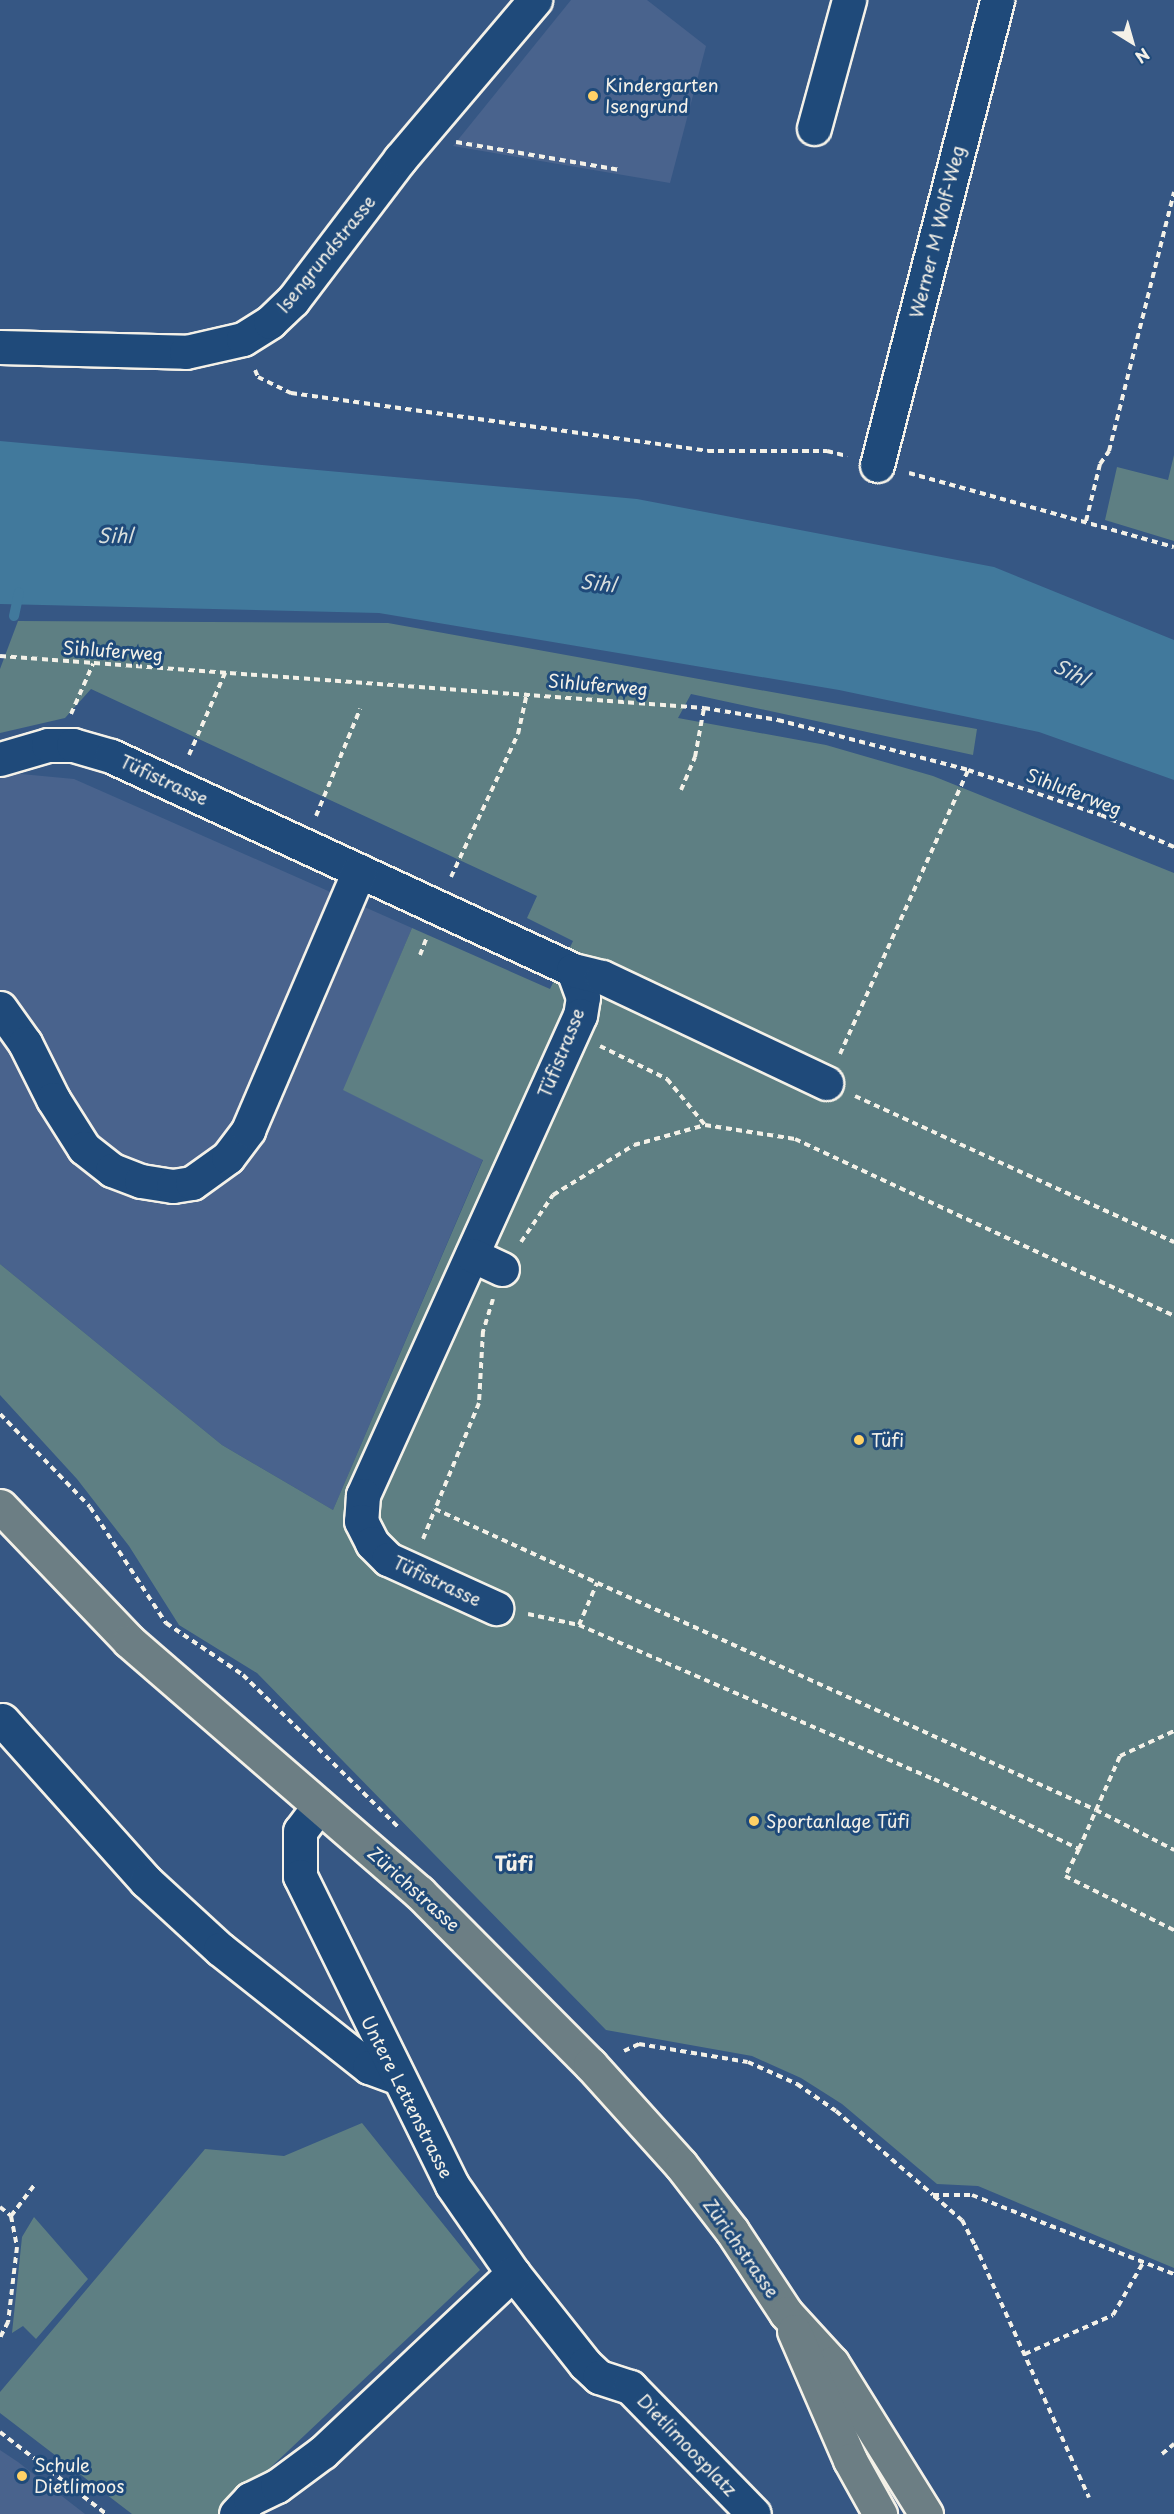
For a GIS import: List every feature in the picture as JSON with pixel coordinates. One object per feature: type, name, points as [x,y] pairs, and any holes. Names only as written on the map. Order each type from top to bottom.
[{"type":"main road","name":"Zürichstrasse","points":[[0,1506],[129,1641],[482,1950],[590,2064],[688,2174],[732,2231],[786,2313],[832,2363],[926,2514]]},
{"type":"main road","name":"Zürichstrasse","points":[[786,2313],[850,2460],[880,2514]]},
{"type":"street","name":"Isengrundstrasse","points":[[0,347],[186,352],[243,339],[270,322],[293,300],[400,159],[535,0]]},
{"type":"street","points":[[814,128],[849,0]]},
{"type":"street","name":"Werner M Wolf-Weg","points":[[877,465],[997,0]]},
{"type":"street","name":"Tüfistrasse","points":[[0,759],[48,746],[73,745],[111,756],[573,970],[583,997],[572,1033],[363,1495],[361,1521],[372,1543],[388,1559],[496,1608]]},
{"type":"street","points":[[0,1008],[90,1154],[112,1170],[141,1181],[173,1186],[192,1184],[228,1157],[248,1130],[359,871]]},
{"type":"street","points":[[573,970],[602,977],[826,1083]]},
{"type":"street","points":[[472,1255],[502,1269]]},
{"type":"street","points":[[2,1720],[146,1881],[220,1949],[369,2067],[396,2077]]},
{"type":"street","name":"Untere Lettenstrasse","points":[[319,1806],[300,1831],[300,1876],[396,2077],[452,2185],[513,2273],[585,2364]]},
{"type":"street","points":[[236,2514],[250,2499],[277,2486],[323,2452],[513,2273]]},
{"type":"street","name":"Dietlimoosplatz","points":[[585,2364],[599,2378],[630,2387],[754,2514]]},
{"type":"path","points":[[453,142],[619,170]]},
{"type":"path","points":[[1086,521],[1100,464],[1109,451],[1174,192]]},
{"type":"path","points":[[243,339],[258,377],[291,393],[708,451],[827,451],[1174,547]]},
{"type":"path","name":"Sihluferweg","points":[[1,656],[527,693],[704,708],[810,728],[968,770],[1101,815],[1174,847]]},
{"type":"path","points":[[68,722],[93,664]]},
{"type":"path","points":[[188,759],[225,672]]},
{"type":"path","points":[[450,879],[518,734],[527,693]]},
{"type":"path","points":[[681,790],[695,757],[704,708]]},
{"type":"path","points":[[315,819],[360,709]]},
{"type":"path","points":[[968,770],[826,1083],[1174,1242]]},
{"type":"path","points":[[572,1033],[667,1079],[705,1125]]},
{"type":"path","points":[[1174,1316],[795,1139],[705,1125],[634,1145],[553,1195],[502,1269],[483,1331],[479,1403],[435,1509],[1096,1810],[1174,1850]]},
{"type":"path","points":[[0,1414],[90,1507],[166,1623],[243,1675],[408,1836]]},
{"type":"path","points":[[579,1625],[597,1583]]},
{"type":"path","points":[[496,1608],[579,1625],[934,1779],[1079,1849]]},
{"type":"path","points":[[1174,1731],[1120,1756],[1065,1876],[1174,1930]]},
{"type":"path","points":[[615,2043],[631,2059]]},
{"type":"path","points":[[623,2051],[639,2044],[747,2062],[798,2084],[836,2111],[962,2220],[1089,2497]]},
{"type":"path","points":[[11,2216],[35,2184]]},
{"type":"path","points":[[933,2195],[972,2195],[1174,2274]]},
{"type":"path","points":[[0,2207],[11,2216],[17,2247],[8,2322],[0,2338]]},
{"type":"path","points":[[1025,2354],[1113,2315],[1144,2261]]},
{"type":"path","points":[[0,2433],[106,2514]]},
{"type":"path","points":[[1162,2454],[1174,2444]]},
{"type":"shaded area","name":"Kindergarten Isengrund","points":[[571,0],[647,0],[706,46],[670,183],[453,146]]},
{"type":"shaded area","points":[[0,772],[74,779],[412,928],[344,1090],[483,1159],[333,1510],[222,1445],[0,1264]]},
{"type":"shaded area","name":"Schule Dietlimoos","points":[[0,2450],[18,2462],[85,2514],[0,2514]]},
{"type":"green space","points":[[1174,455],[1174,541],[1105,520],[1117,467],[1168,480]]},
{"type":"green space","points":[[18,621],[388,623],[977,729],[973,755],[691,694],[678,718],[826,745],[933,776],[1174,873],[1174,2268],[978,2186],[937,2184],[842,2104],[801,2078],[752,2056],[606,2030],[257,1673],[179,1625],[129,1546],[77,1479],[0,1395],[0,1264],[222,1445],[333,1510],[483,1160],[343,1090],[412,928],[550,989],[573,941],[527,918],[537,896],[91,689],[65,718],[0,733],[0,669]]},
{"type":"green space","points":[[362,2123],[480,2270],[221,2514],[132,2514],[0,2413],[0,2392],[205,2149],[284,2156]]},
{"type":"green space","points":[[34,2217],[88,2279],[36,2339],[23,2326],[12,2333],[22,2237]]},
{"type":"water","name":"Sihl","points":[[0,441],[637,499],[994,567],[1174,640],[1174,780],[1039,732],[839,690],[379,613],[0,604]]},
{"type":"waterway","points":[[14,616],[19,593]]},
{"type":"place","name":"Kindergarten Isengrund","points":[[593,96]]},
{"type":"place","name":"Tüfi","points":[[859,1440]]},
{"type":"place","name":"Sportanlage Tüfi","points":[[754,1821]]},
{"type":"place","name":"Schule Dietlimoos","points":[[22,2476]]},
{"type":"district","name":"Tüfi","points":[[514,1863]]}]
